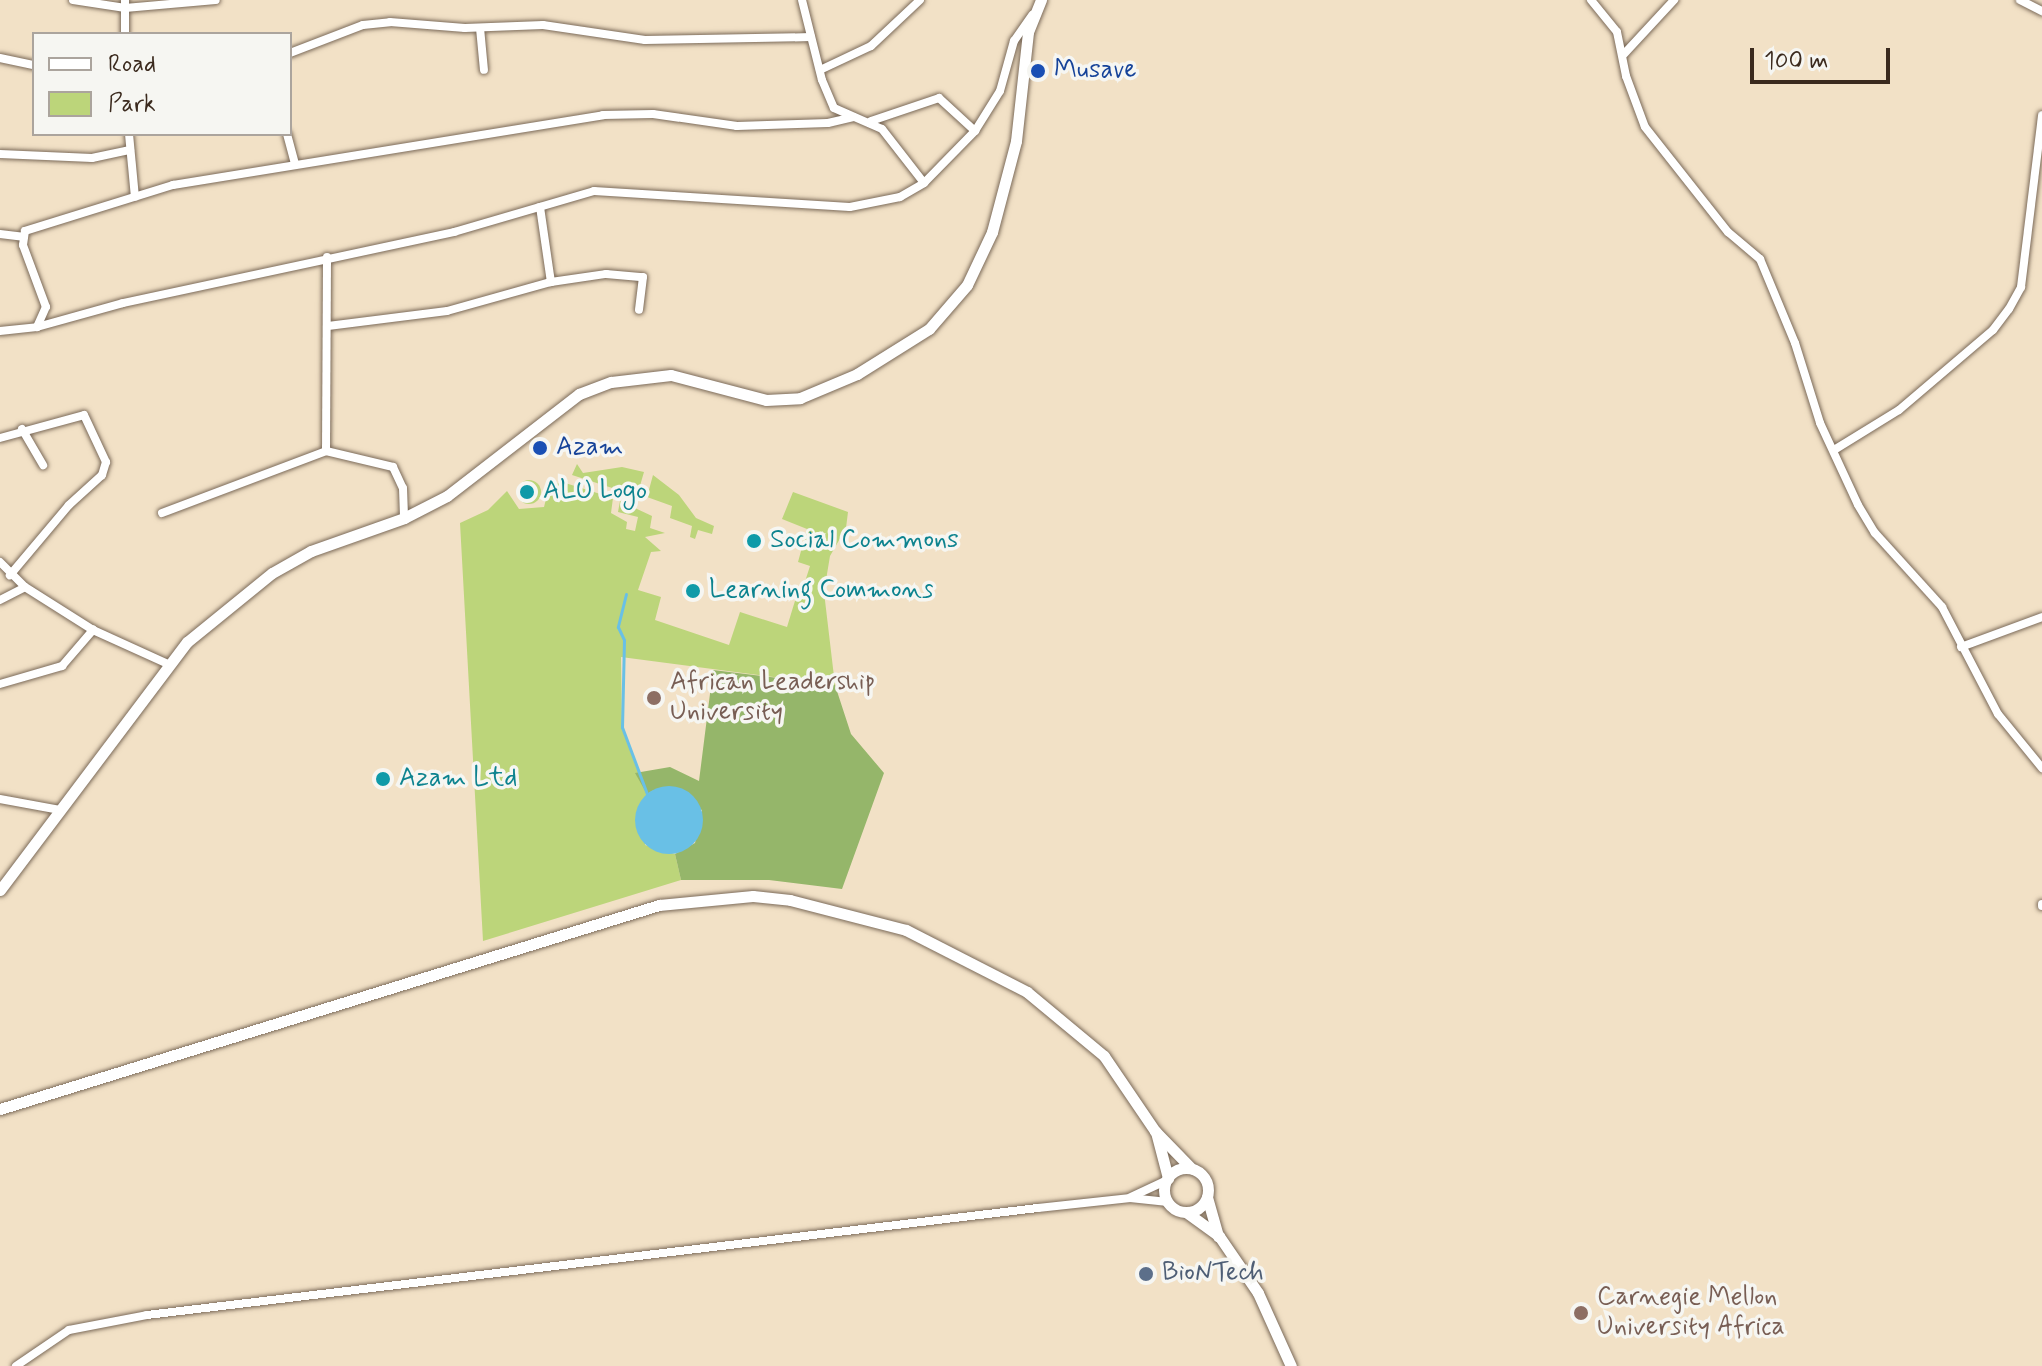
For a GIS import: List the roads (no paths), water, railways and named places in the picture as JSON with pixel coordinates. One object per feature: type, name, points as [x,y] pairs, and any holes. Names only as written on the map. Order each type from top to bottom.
[{"type":"main road","points":[[0,890],[170,665],[226,606],[272,573],[311,551],[404,518],[447,496],[579,394],[611,382],[671,375],[766,400],[800,398],[847,380],[929,329],[967,285],[992,232],[1016,141],[1032,15],[1041,0]]},
{"type":"main road","points":[[0,1109],[659,905],[753,896],[790,900],[906,930],[988,968],[1045,1005],[1104,1056],[1155,1131],[1191,1168],[1204,1175],[1219,1236],[1268,1311],[1291,1366]]},
{"type":"main road","points":[[1155,1131],[1167,1180],[1168,1202],[1219,1236]]},
{"type":"main road","points":[[1167,1180],[1176,1170],[1191,1168]]},
{"type":"main road","points":[[1186,1212],[1199,1208],[1207,1197]]},
{"type":"street","points":[[73,0],[125,4],[216,0]]},
{"type":"street","points":[[802,0],[820,70],[834,108],[871,121],[939,98],[975,131]]},
{"type":"street","points":[[820,70],[871,46],[920,0]]},
{"type":"street","points":[[1591,0],[1617,32],[1624,54],[1626,76],[1645,127],[1728,232],[1760,259],[1834,450],[1875,533],[1942,607],[1998,714],[2042,768]]},
{"type":"street","points":[[1624,54],[1674,0]]},
{"type":"street","points":[[2020,0],[2042,11]]},
{"type":"street","points":[[125,4],[125,32]]},
{"type":"street","points":[[0,331],[37,327],[327,257],[454,232],[540,207],[620,189],[669,197],[850,207],[900,197],[924,183],[975,131],[1000,91],[1014,41],[1032,15]]},
{"type":"street","points":[[292,52],[363,25],[480,28],[543,25],[645,40],[811,37]]},
{"type":"street","points":[[480,28],[484,70]]},
{"type":"street","points":[[0,58],[32,65]]},
{"type":"street","points":[[23,237],[32,225],[211,176],[603,115],[653,114],[737,126],[828,123],[853,117]]},
{"type":"street","points":[[1834,450],[1899,410],[1993,330],[2009,309],[2023,272],[2042,115]]},
{"type":"street","points":[[871,121],[924,183]]},
{"type":"street","points":[[129,136],[135,197]]},
{"type":"street","points":[[288,136],[295,163]]},
{"type":"street","points":[[0,154],[92,158],[130,150]]},
{"type":"street","points":[[540,207],[551,282]]},
{"type":"street","points":[[0,234],[23,237]]},
{"type":"street","points":[[23,237],[46,307],[37,327]]},
{"type":"street","points":[[326,451],[327,257]]},
{"type":"street","points":[[328,326],[447,311],[551,282],[638,274],[645,285],[639,310]]},
{"type":"street","points":[[0,438],[22,429],[84,415],[105,470],[10,575]]},
{"type":"street","points":[[22,429],[43,465]]},
{"type":"street","points":[[162,513],[326,451],[393,467],[403,488],[404,518]]},
{"type":"street","points":[[0,562],[25,587],[93,630],[170,665]]},
{"type":"street","points":[[0,600],[25,587]]},
{"type":"street","points":[[1961,647],[2042,617]]},
{"type":"street","points":[[0,684],[62,666],[93,630]]},
{"type":"street","points":[[0,799],[60,810]]},
{"type":"street","points":[[1130,1198],[1167,1180]]},
{"type":"street","points":[[16,1366],[69,1330],[117,1320],[1130,1198],[1168,1202]]},
{"type":"street","points":[[27,1366],[31,1356]]},
{"type":"water","points":[[669,786],[682,788],[693,796],[701,807],[701,833],[693,844],[682,852],[669,854],[656,852],[645,844],[637,833],[635,820],[637,807],[645,796],[656,788]]},
{"type":"waterway","points":[[626,594],[618,627],[624,640],[622,727],[647,794]]},
{"type":"place","name":"Musave","points":[[1038,71]]},
{"type":"place","name":"Azam","points":[[540,448]]},
{"type":"place","name":"ALU Logo","points":[[527,492]]},
{"type":"place","name":"Social Commons","points":[[754,541]]},
{"type":"place","name":"Learning Commons","points":[[693,591]]},
{"type":"place","name":"African Leadership University","points":[[654,698]]},
{"type":"place","name":"Azam Ltd","points":[[383,779]]},
{"type":"place","name":"BioNTech","points":[[1146,1274]]},
{"type":"place","name":"Carnegie Mellon University Africa","points":[[1581,1313]]}]
